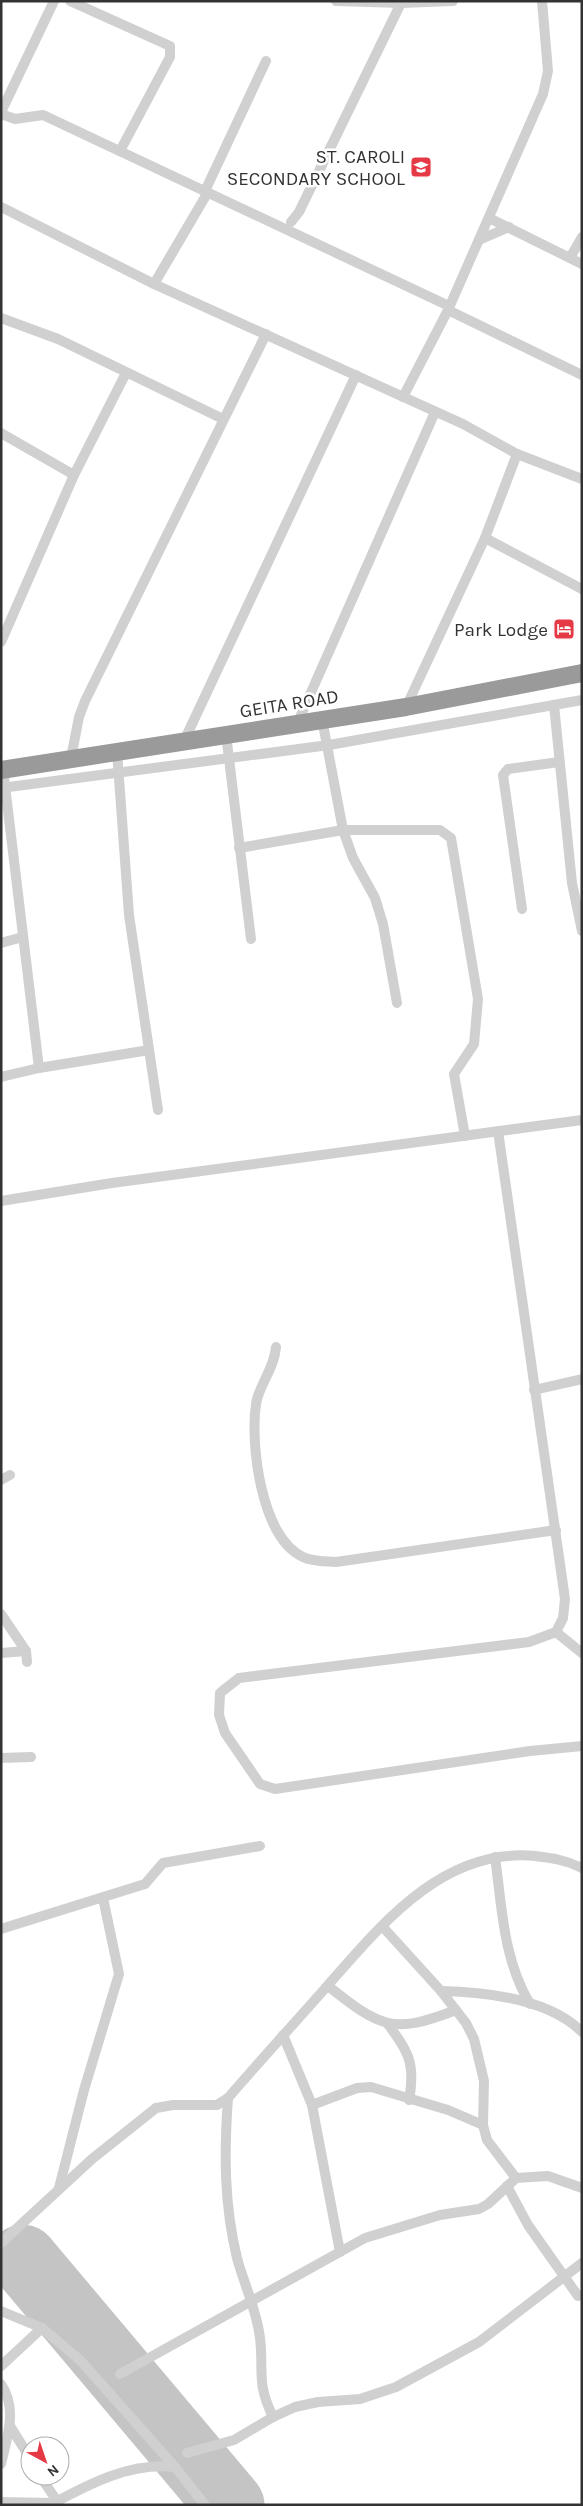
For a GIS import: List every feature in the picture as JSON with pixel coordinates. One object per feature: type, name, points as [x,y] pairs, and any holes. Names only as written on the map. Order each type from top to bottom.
[{"type":"highway","name":"GEITA ROAD","points":[[2,770],[406,707],[582,673]]},
{"type":"street","points":[[54,1],[1,113],[16,119],[43,116],[449,308],[582,375]]},
{"type":"street","points":[[70,1],[170,46],[170,57],[120,151]]},
{"type":"street","points":[[336,1],[401,3],[453,1]]},
{"type":"street","points":[[404,397],[449,308],[546,84],[548,71],[542,1]]},
{"type":"street","points":[[291,222],[300,212],[401,3]]},
{"type":"street","points":[[154,284],[207,192],[266,61]]},
{"type":"street","points":[[1,207],[154,284],[462,424],[517,454],[582,479]]},
{"type":"street","points":[[489,218],[582,264]]},
{"type":"street","points":[[479,240],[508,227]]},
{"type":"street","points":[[570,258],[582,237]]},
{"type":"street","points":[[1,319],[58,339],[223,419]]},
{"type":"street","points":[[71,758],[79,717],[85,701],[266,334]]},
{"type":"street","points":[[1,642],[74,474],[126,372]]},
{"type":"street","points":[[184,741],[356,375]]},
{"type":"street","points":[[297,724],[435,412]]},
{"type":"street","points":[[1,433],[74,474]]},
{"type":"street","points":[[406,707],[485,538],[517,454]]},
{"type":"street","points":[[485,538],[582,589]]},
{"type":"street","points":[[3,788],[327,745],[582,700]]},
{"type":"street","points":[[554,705],[572,883],[582,931]]},
{"type":"street","points":[[322,719],[343,830],[353,858],[374,898],[383,924],[397,1003]]},
{"type":"street","points":[[226,734],[250,939]]},
{"type":"street","points":[[117,751],[130,915],[158,1110]]},
{"type":"street","points":[[522,909],[503,775],[508,769],[559,762]]},
{"type":"street","points":[[2,770],[39,1068]]},
{"type":"street","points":[[239,848],[343,830],[440,830],[451,838],[478,994],[474,1044],[454,1074],[465,1136]]},
{"type":"street","points":[[1,943],[23,938]]},
{"type":"street","points":[[1,1077],[39,1068],[149,1050]]},
{"type":"street","points":[[1,1201],[112,1183],[582,1120]]},
{"type":"street","points":[[498,1131],[534,1390],[556,1530],[565,1599],[563,1618],[556,1632],[529,1642],[239,1678],[220,1693],[219,1715],[225,1733],[254,1777],[265,1788],[275,1789],[530,1750],[582,1746]]},
{"type":"street","points":[[276,1347],[275,1359],[270,1374],[256,1401],[254,1449],[267,1505],[278,1533],[290,1548],[302,1557],[318,1561],[336,1562],[556,1530]]},
{"type":"street","points":[[534,1390],[582,1379]]},
{"type":"street","points":[[1,1614],[26,1651],[27,1662]]},
{"type":"street","points":[[556,1632],[582,1653]]},
{"type":"street","points":[[1,1653],[26,1651]]},
{"type":"street","points":[[1,1758],[31,1757]]},
{"type":"street","points":[[1,1929],[145,1884],[164,1863],[260,1846]]},
{"type":"street","points":[[1,2243],[59,2188],[116,2139],[156,2108],[173,2105],[216,2105],[228,2098],[382,1926],[420,1892],[437,1880],[464,1867],[496,1857],[520,1854],[567,1860],[582,1868]]},
{"type":"street","points":[[496,1857],[506,1940],[521,1988],[530,2004]]},
{"type":"street","points":[[59,2188],[84,2090],[119,1974],[102,1898]]},
{"type":"street","points":[[382,1926],[441,1991],[456,2010],[474,2039],[484,2081],[483,2125],[487,2140],[516,2178]]},
{"type":"street","points":[[328,1986],[362,2013],[387,2022],[421,2023],[456,2010]]},
{"type":"street","points":[[441,1991],[480,1993],[530,2004],[572,2022],[582,2032]]},
{"type":"street","points":[[387,2022],[406,2049],[411,2065],[413,2080],[409,2100]]},
{"type":"street","points":[[283,2035],[312,2106],[340,2252]]},
{"type":"street","points":[[312,2106],[357,2088],[371,2087],[409,2100],[448,2110],[483,2125]]},
{"type":"street","points":[[228,2098],[225,2176],[229,2218],[260,2338],[261,2388],[273,2417]]},
{"type":"street","points":[[120,2374],[365,2238],[440,2215],[479,2209],[488,2204],[516,2178],[548,2176],[582,2188]]},
{"type":"street","points":[[507,2186],[528,2226],[578,2296]]},
{"type":"street","points":[[187,2453],[234,2440],[273,2417],[303,2406],[360,2399],[396,2387],[479,2342],[581,2262]]},
{"type":"street","points":[[1,2311],[42,2328],[80,2360],[175,2467],[205,2505]]},
{"type":"street","points":[[1,2366],[42,2328]]},
{"type":"street","points":[[1,2384],[10,2400],[10,2426],[1,2464]]},
{"type":"street","points":[[10,2426],[20,2442]]},
{"type":"street","points":[[1,2502],[53,2503],[102,2478],[150,2466],[175,2467]]},
{"type":"street","points":[[45,2486],[53,2503]]},
{"type":"runway","points":[[23,2259],[230,2505]]},
{"type":"place","name":"ST. CAROLI SECONDARY SCHOOL","points":[[421,167]]},
{"type":"place","name":"Park Lodge","points":[[564,629]]}]
